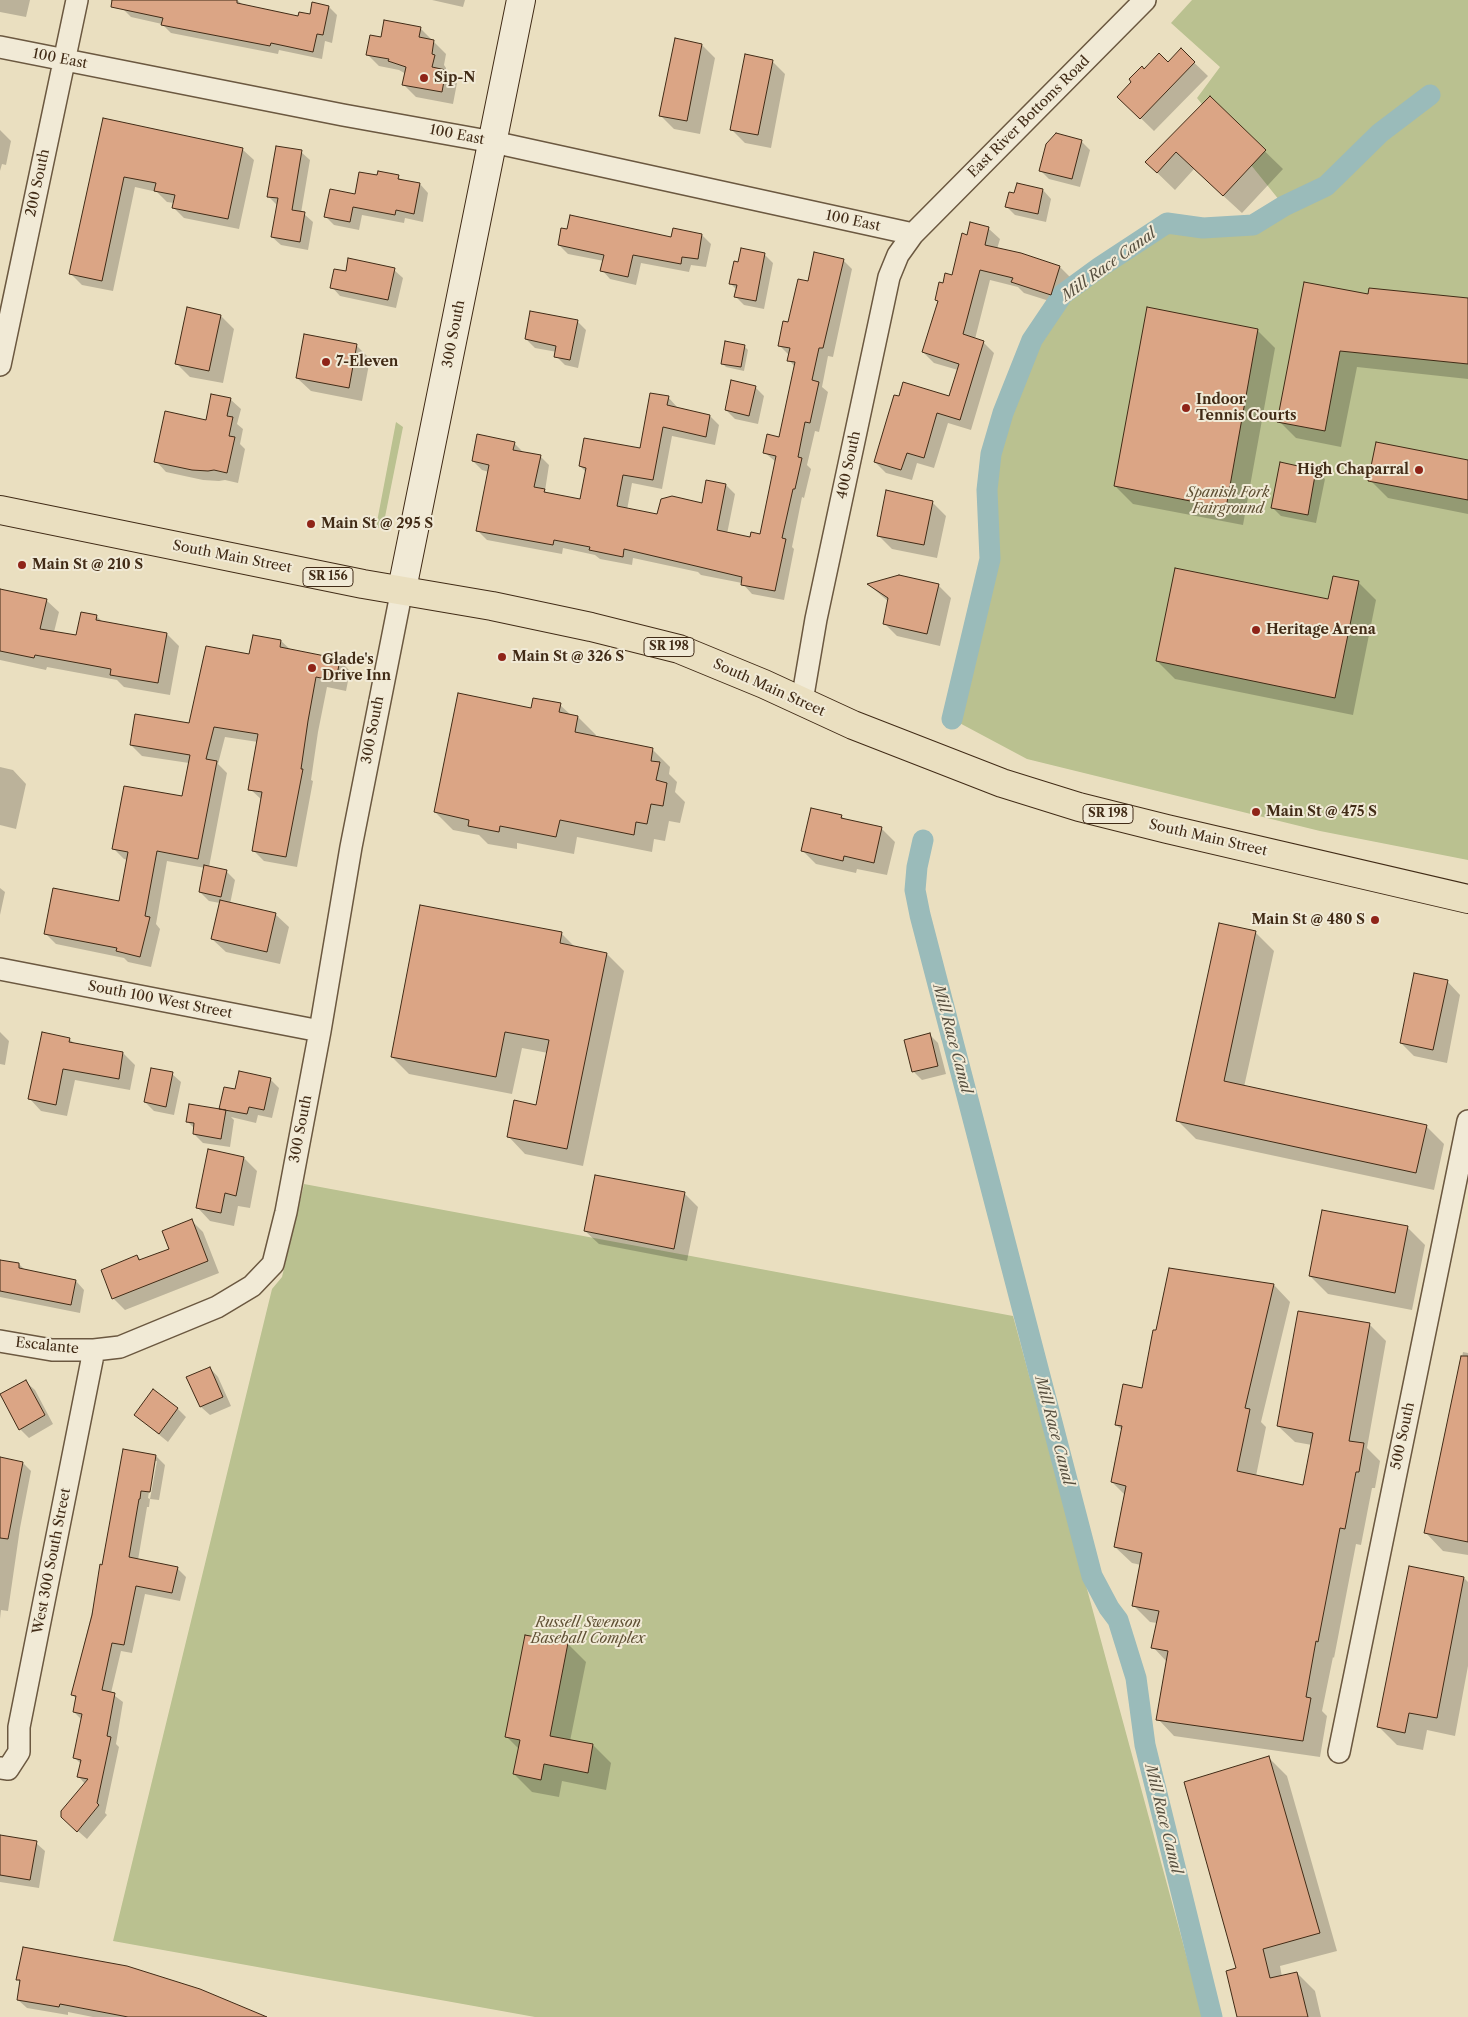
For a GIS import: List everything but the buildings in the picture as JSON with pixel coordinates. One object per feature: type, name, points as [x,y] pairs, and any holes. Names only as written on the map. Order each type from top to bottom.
[{"type":"main road","name":"300 South","points":[[402,589],[521,0]]},
{"type":"main road","name":"South Main Street","points":[[0,510],[354,582],[402,589],[577,624],[679,649],[802,701],[853,725],[1002,783],[1079,807],[1215,841],[1468,898]]},
{"type":"street","name":"200 South","points":[[0,365],[77,0]]},
{"type":"street","name":"East River Bottoms Road","points":[[913,234],[1145,0]]},
{"type":"street","name":"100 East","points":[[0,47],[493,142],[913,234]]},
{"type":"street","name":"400 South","points":[[802,701],[816,622],[889,277],[898,255],[913,234]]},
{"type":"street","name":"300 South","points":[[94,1350],[120,1347],[136,1342],[217,1307],[252,1286],[274,1264],[286,1212],[320,1032],[351,847],[402,589]]},
{"type":"street","name":"South 100 West Street","points":[[0,969],[320,1032]]},
{"type":"street","name":"500 South","points":[[1339,1752],[1468,1121]]},
{"type":"street","name":"Escalante","points":[[0,1341],[52,1350],[94,1350]]},
{"type":"street","name":"West 300 South Street","points":[[4,1769],[19,1752],[19,1727],[94,1350]]},
{"type":"green space","name":"Spanish Fork Fairground","points":[[1192,0],[1468,0],[1468,860],[1320,831],[1027,759],[952,719],[990,559],[987,490],[991,454],[1003,413],[1032,340],[1063,294],[1167,223],[1203,228],[1253,225],[1284,206],[1197,98],[1220,67],[1171,23]]},
{"type":"green space","points":[[396,422],[403,427],[383,527],[379,528],[376,527]]},
{"type":"green space","name":"Russell Swenson Baseball Complex","points":[[304,1184],[1013,1316],[1203,2017],[535,2017],[113,1941],[272,1289],[282,1277]]},
{"type":"waterway","name":"Mill Race Canal","points":[[952,719],[990,559],[987,490],[991,454],[1003,413],[1032,340],[1063,294],[1167,223],[1203,228],[1253,225],[1284,206],[1326,186],[1380,133],[1430,95]]},
{"type":"waterway","name":"Mill Race Canal","points":[[923,840],[917,867],[915,890],[920,915],[1092,1576],[1109,1608],[1118,1620],[1136,1678],[1145,1745],[1212,2017]]},
{"type":"place","name":"Sip-N","points":[[424,78]]},
{"type":"place","name":"7-Eleven","points":[[326,362]]},
{"type":"place","name":"Indoor Tennis Courts","points":[[1186,408]]},
{"type":"place","name":"High Chaparral","points":[[1419,470]]},
{"type":"place","name":"Main St @ 295 S","points":[[311,524]]},
{"type":"place","name":"Main St @ 210 S","points":[[22,565]]},
{"type":"place","name":"Heritage Arena","points":[[1256,630]]},
{"type":"place","name":"Main St @ 326 S","points":[[502,657]]},
{"type":"place","name":"Glade's Drive Inn","points":[[312,668]]},
{"type":"place","name":"Main St @ 475 S","points":[[1256,812]]},
{"type":"place","name":"Main St @ 480 S","points":[[1375,920]]}]
